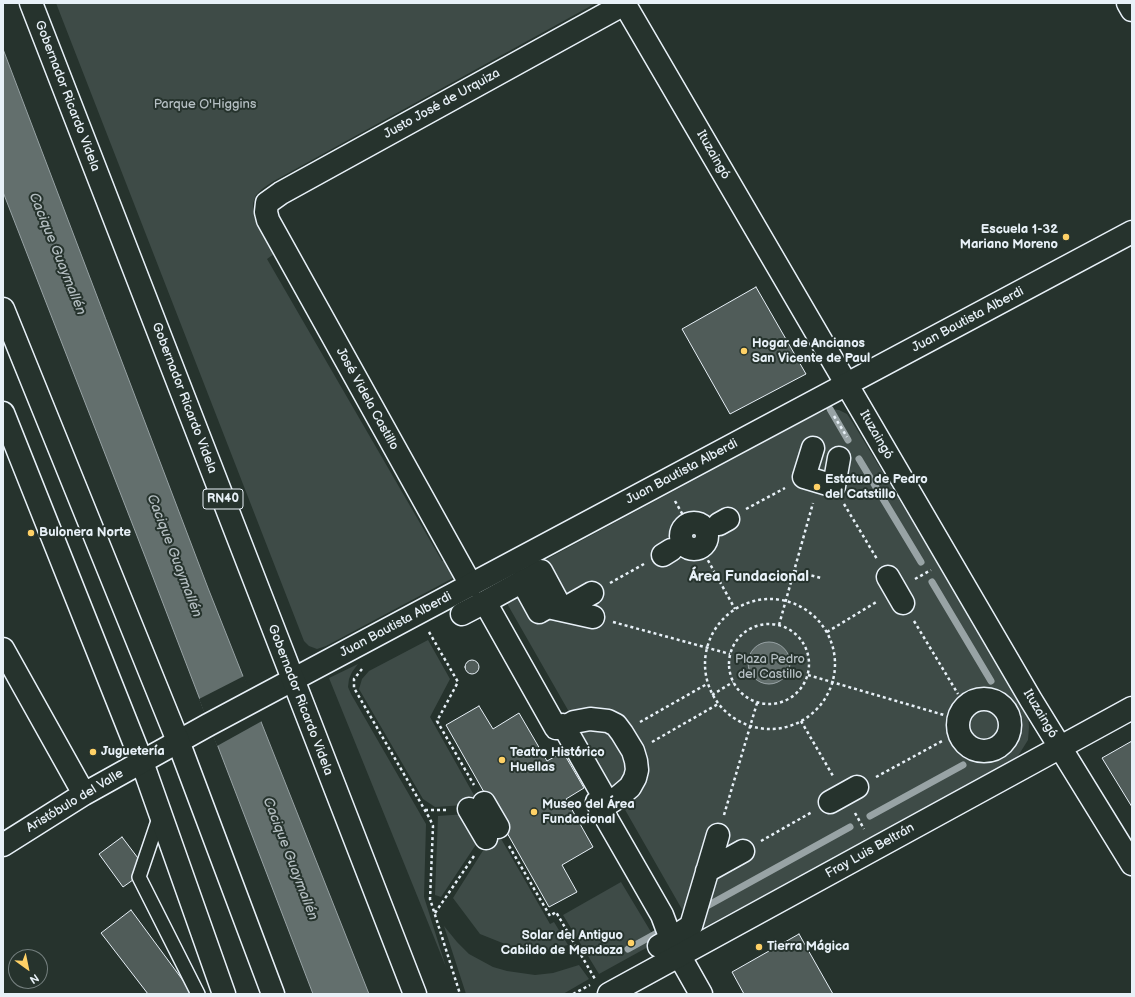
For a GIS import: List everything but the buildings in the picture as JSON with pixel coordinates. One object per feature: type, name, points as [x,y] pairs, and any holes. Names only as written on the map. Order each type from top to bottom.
[{"type":"main road","name":"Gobernador Ricardo Videla","points":[[32,3],[415,994]]},
{"type":"main road","name":"Justo José de Urquiza","points":[[266,212],[267,203],[281,193],[625,3]]},
{"type":"main road","name":"Ituzaingó","points":[[625,3],[948,559],[1060,748],[1132,864]]},
{"type":"main road","points":[[1128,3],[1132,10]]},
{"type":"main road","name":"José Videla Castillo","points":[[266,212],[270,225],[473,601],[556,728],[563,725],[564,728]]},
{"type":"main road","name":"Juan Bautista Alberdi","points":[[232,712],[293,681],[473,601],[847,385],[1132,232]]},
{"type":"main road","points":[[3,309],[178,741],[273,994]]},
{"type":"main road","points":[[3,413],[142,762],[224,994]]},
{"type":"main road","points":[[812,447],[825,474]]},
{"type":"main road","points":[[473,601],[522,581],[539,612],[548,607],[572,600],[593,617]]},
{"type":"main road","points":[[3,649],[84,794]]},
{"type":"main road","points":[[984,699],[1015,709],[1010,720],[1007,753],[996,749],[979,752],[972,749],[965,744],[960,737],[955,718],[976,701],[984,699]]},
{"type":"main road","name":"Fray Luis Beltrán","points":[[603,987],[671,946],[1060,748],[1132,708]]},
{"type":"main road","name":"Aristóbulo del Valle","points":[[3,845],[84,794],[232,712]]},
{"type":"main road","points":[[600,809],[630,787],[635,778],[637,770],[636,761],[640,749],[628,729],[599,719],[580,721],[564,728],[604,797],[596,802],[600,809],[662,915],[671,946],[701,994]]},
{"type":"main road","points":[[671,946],[691,926],[718,835]]},
{"type":"main road","points":[[707,871],[743,851]]},
{"type":"lane","points":[[161,814],[139,877],[198,994]]},
{"type":"path","points":[[779,625],[794,571],[825,474],[833,414]]},
{"type":"path","points":[[572,600],[693,534],[825,474]]},
{"type":"path","points":[[825,474],[896,590],[955,718]]},
{"type":"path","points":[[693,534],[735,609]]},
{"type":"path","points":[[827,632],[933,569]]},
{"type":"path","points":[[794,571],[820,578]]},
{"type":"path","points":[[772,599],[786,601],[797,605],[809,612],[819,621],[827,632],[832,644],[835,669],[828,694],[812,714],[801,721],[788,726],[775,729],[762,729],[737,721],[727,714],[718,704],[707,684],[704,666],[706,648],[710,638],[720,622],[735,609],[747,603],[772,599]]},
{"type":"path","points":[[423,636],[473,601]]},
{"type":"path","points":[[593,617],[730,654]]},
{"type":"path","points":[[760,625],[779,625],[788,628],[803,641],[810,659],[808,675],[802,688],[790,699],[768,705],[757,703],[746,698],[733,682],[729,668],[730,654],[736,641],[742,633],[760,625]]},
{"type":"path","points":[[429,632],[458,682],[437,720],[483,820],[550,916],[556,912],[603,987]]},
{"type":"path","points":[[366,666],[354,679],[354,688],[433,826],[430,895],[460,994]]},
{"type":"path","points":[[808,675],[955,718]]},
{"type":"path","points":[[712,695],[733,682]]},
{"type":"path","points":[[628,729],[707,684]]},
{"type":"path","points":[[718,835],[757,703]]},
{"type":"path","points":[[640,749],[718,704]]},
{"type":"path","points":[[743,851],[843,794],[955,718]]},
{"type":"path","points":[[801,721],[866,832]]},
{"type":"path","points":[[425,810],[483,820]]},
{"type":"path","points":[[435,913],[483,820]]},
{"type":"green space","name":"Parque O'Higgins","points":[[56,3],[596,3],[272,182],[256,195],[253,203],[254,217],[274,254],[267,259],[442,561],[450,557],[456,575],[453,578],[326,646],[317,649],[309,646],[304,641]]},
{"type":"green space","name":"Plaza Pedro del Castillo","points":[[830,409],[839,410],[847,414],[853,423],[1023,705],[1028,716],[1028,740],[1018,756],[1009,765],[695,932],[497,586],[817,414]]},
{"type":"green space","points":[[428,640],[450,679],[430,717],[479,804],[435,807],[423,799],[359,689],[362,679],[369,671]]},
{"type":"green space","points":[[358,664],[352,672],[348,687],[426,824],[424,897],[446,967],[329,678]]},
{"type":"green space","points":[[466,814],[481,837],[441,897],[435,895],[438,816]]},
{"type":"green space","points":[[496,830],[550,924],[554,922],[568,945],[530,954],[480,934],[453,898]]},
{"type":"green space","points":[[621,882],[657,942],[599,974],[563,915]]},
{"type":"green space","points":[[444,926],[469,954],[493,967],[507,971],[535,975],[553,973],[579,965],[589,979],[563,994],[466,994]]},
{"type":"water","name":"Cacique Guaymallén","points":[[3,49],[208,588],[369,994],[313,994],[3,192]]},
{"type":"water","points":[[765,642],[773,642],[781,645],[787,651],[790,663],[787,675],[781,681],[773,684],[765,684],[757,681],[751,675],[748,667],[748,659],[751,651],[757,645]]},
{"type":"pier","points":[[244,676],[262,721],[217,746],[199,699]]},
{"type":"waterway","points":[[830,409],[848,440]]},
{"type":"waterway","points":[[859,459],[921,562]]},
{"type":"waterway","points":[[932,582],[991,681]]},
{"type":"waterway","points":[[870,816],[963,765]]},
{"type":"waterway","points":[[707,906],[850,827]]},
{"type":"waterway","points":[[628,949],[657,933]]},
{"type":"place","name":"Escuela 1-32 Mariano Moreno","points":[[1066,237]]},
{"type":"place","name":"Hogar de Ancianos San Vicente de Paul","points":[[744,351]]},
{"type":"place","name":"Estatua de Pedro del Catstillo","points":[[817,487]]},
{"type":"place","name":"Bulonera Norte","points":[[31,533]]},
{"type":"place","name":"Juguetería","points":[[93,752]]},
{"type":"place","name":"Teatro Histórico Huellas","points":[[502,760]]},
{"type":"place","name":"Museo del Área Fundacional","points":[[534,812]]},
{"type":"place","name":"Solar del Antiguo Cabildo de Mendoza","points":[[631,943]]},
{"type":"place","name":"Tierra Mágica","points":[[759,947]]},
{"type":"district","name":"Área Fundacional","points":[[749,577]]}]
